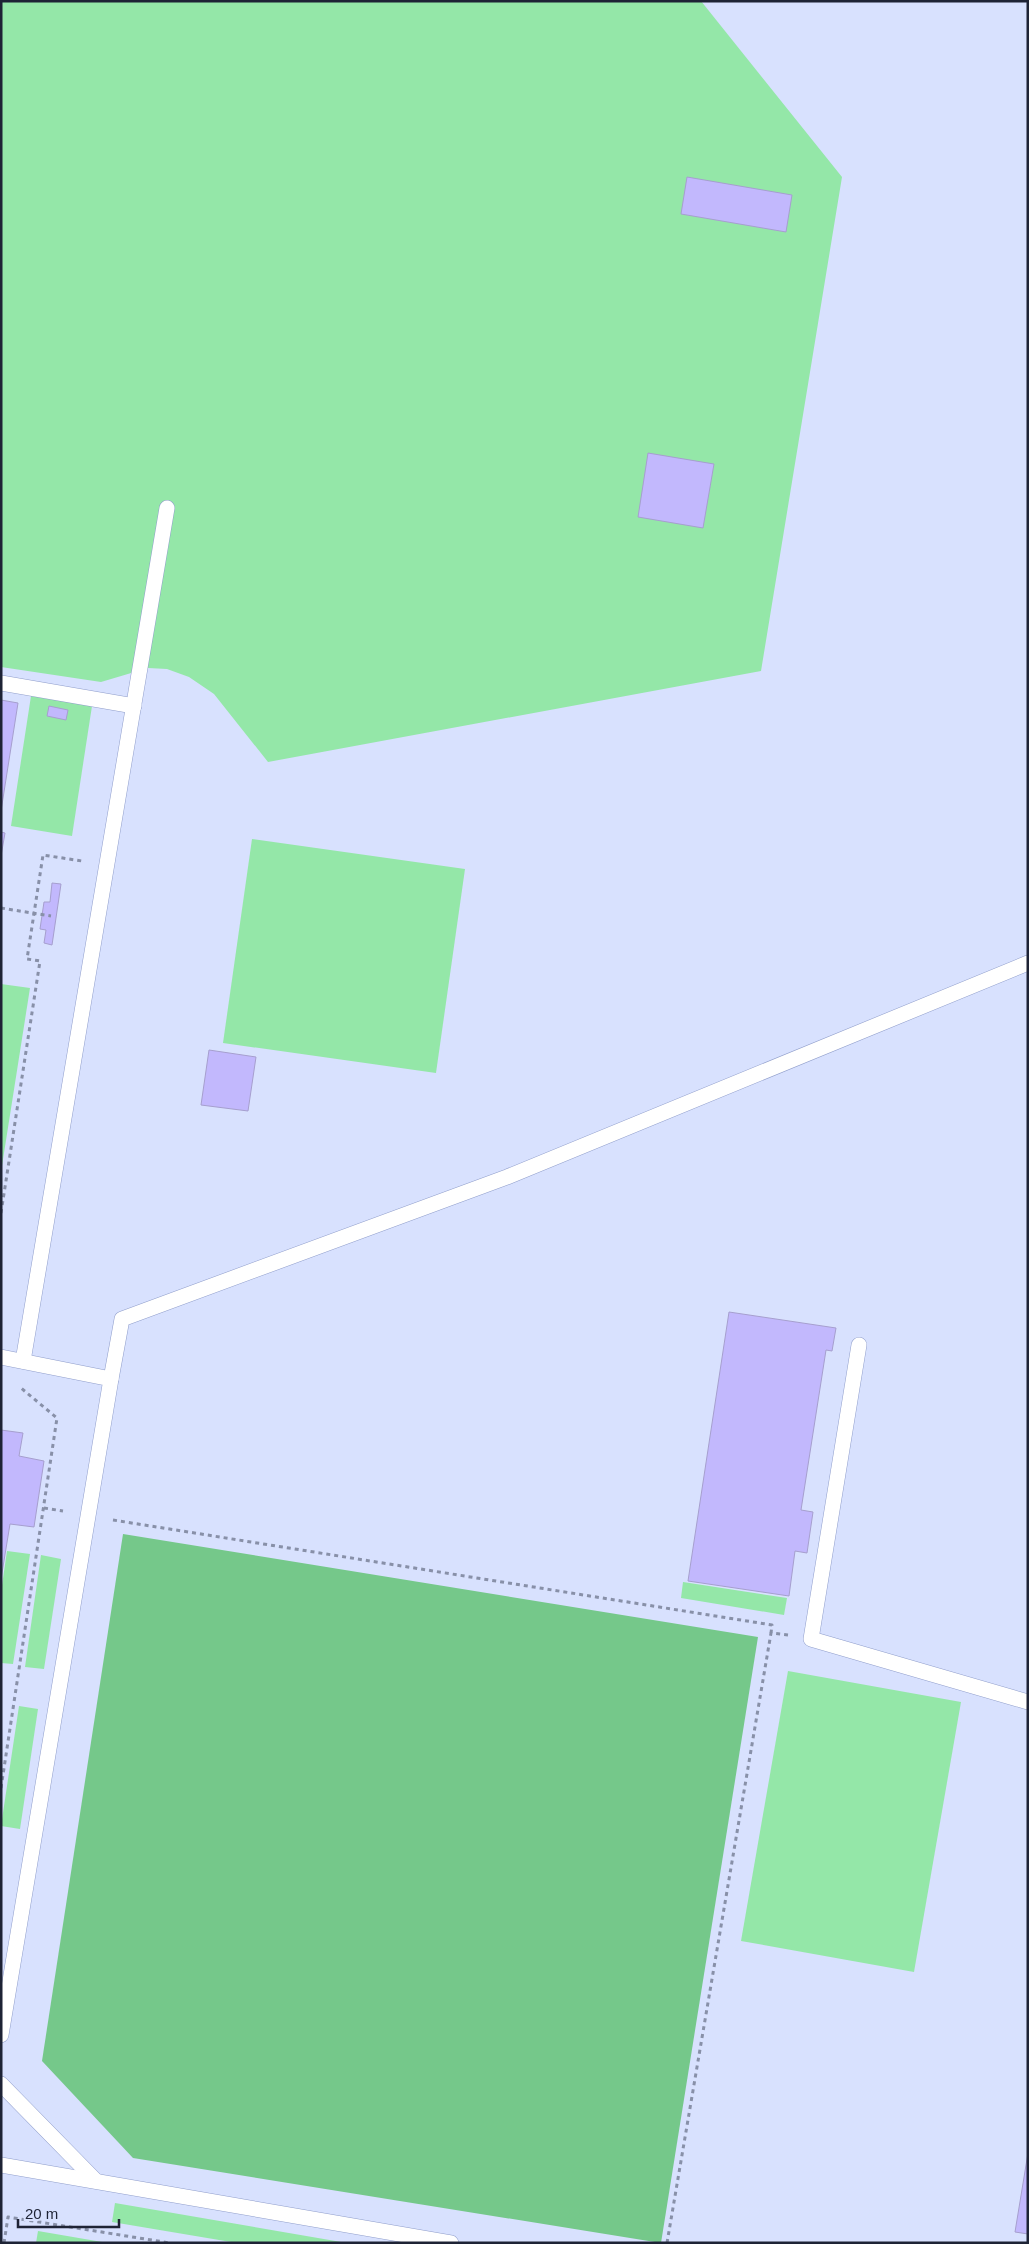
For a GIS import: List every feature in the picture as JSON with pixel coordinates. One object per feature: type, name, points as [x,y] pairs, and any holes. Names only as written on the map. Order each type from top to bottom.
[{"type":"lane","points":[[23,1361],[167,508]]},
{"type":"lane","points":[[1,683],[134,706]]},
{"type":"lane","points":[[1,2035],[122,1319],[507,1177],[1028,963]]},
{"type":"lane","points":[[859,1345],[811,1639],[1028,1702]]},
{"type":"lane","points":[[1,1357],[111,1379]]},
{"type":"lane","points":[[1,2084],[96,2181]]},
{"type":"lane","points":[[1,2165],[451,2243]]},
{"type":"path","points":[[1,1213],[40,961],[27,959],[43,855],[107,865]]},
{"type":"path","points":[[1,908],[51,916]]},
{"type":"path","points":[[1,1788],[57,1418],[15,1383]]},
{"type":"path","points":[[127,1522],[772,1625],[667,2243]]},
{"type":"path","points":[[771,1633],[811,1639]]},
{"type":"path","points":[[4,2243],[8,2217],[170,2243]]},
{"type":"green space","points":[[1,1],[701,1],[842,177],[761,671],[268,762],[214,694],[189,677],[167,669],[148,668],[101,682],[1,667]]},
{"type":"green space","points":[[31,696],[92,706],[72,836],[11,826]]},
{"type":"green space","points":[[252,839],[465,869],[436,1073],[223,1043]]},
{"type":"green space","points":[[1,984],[30,988],[1,1172]]},
{"type":"green space","points":[[123,1534],[758,1637],[661,2243],[133,2158],[42,2061]]},
{"type":"green space","points":[[7,1551],[30,1554],[13,1664],[1,1663],[1,1592]]},
{"type":"green space","points":[[41,1555],[61,1559],[44,1669],[25,1667]]},
{"type":"green space","points":[[683,1582],[787,1598],[784,1615],[681,1598]]},
{"type":"green space","points":[[788,1671],[961,1702],[914,1972],[741,1941]]},
{"type":"green space","points":[[19,1706],[38,1709],[20,1829],[1,1826]]},
{"type":"green space","points":[[115,2203],[347,2243],[237,2243],[112,2222]]},
{"type":"green space","points":[[38,2231],[108,2243],[36,2243]]},
{"type":"building","points":[[687,177],[792,195],[786,232],[681,214]]},
{"type":"building","points":[[648,453],[714,464],[703,528],[638,517]]},
{"type":"building","points":[[1,700],[18,703],[1,811]]},
{"type":"building","points":[[49,706],[68,710],[66,720],[47,716]]},
{"type":"building","points":[[1,832],[5,833],[1,856]]},
{"type":"building","points":[[52,883],[61,884],[52,945],[44,943],[46,930],[40,929],[44,902],[50,902]]},
{"type":"building","points":[[209,1050],[256,1057],[248,1111],[201,1105]]},
{"type":"building","points":[[729,1312],[836,1328],[832,1351],[826,1350],[801,1510],[813,1512],[807,1553],[795,1551],[789,1596],[688,1581]]},
{"type":"building","points":[[1,1430],[23,1433],[19,1456],[44,1461],[34,1527],[10,1524],[1,1579]]},
{"type":"building","points":[[1028,2153],[1028,2234],[1015,2232]]}]
